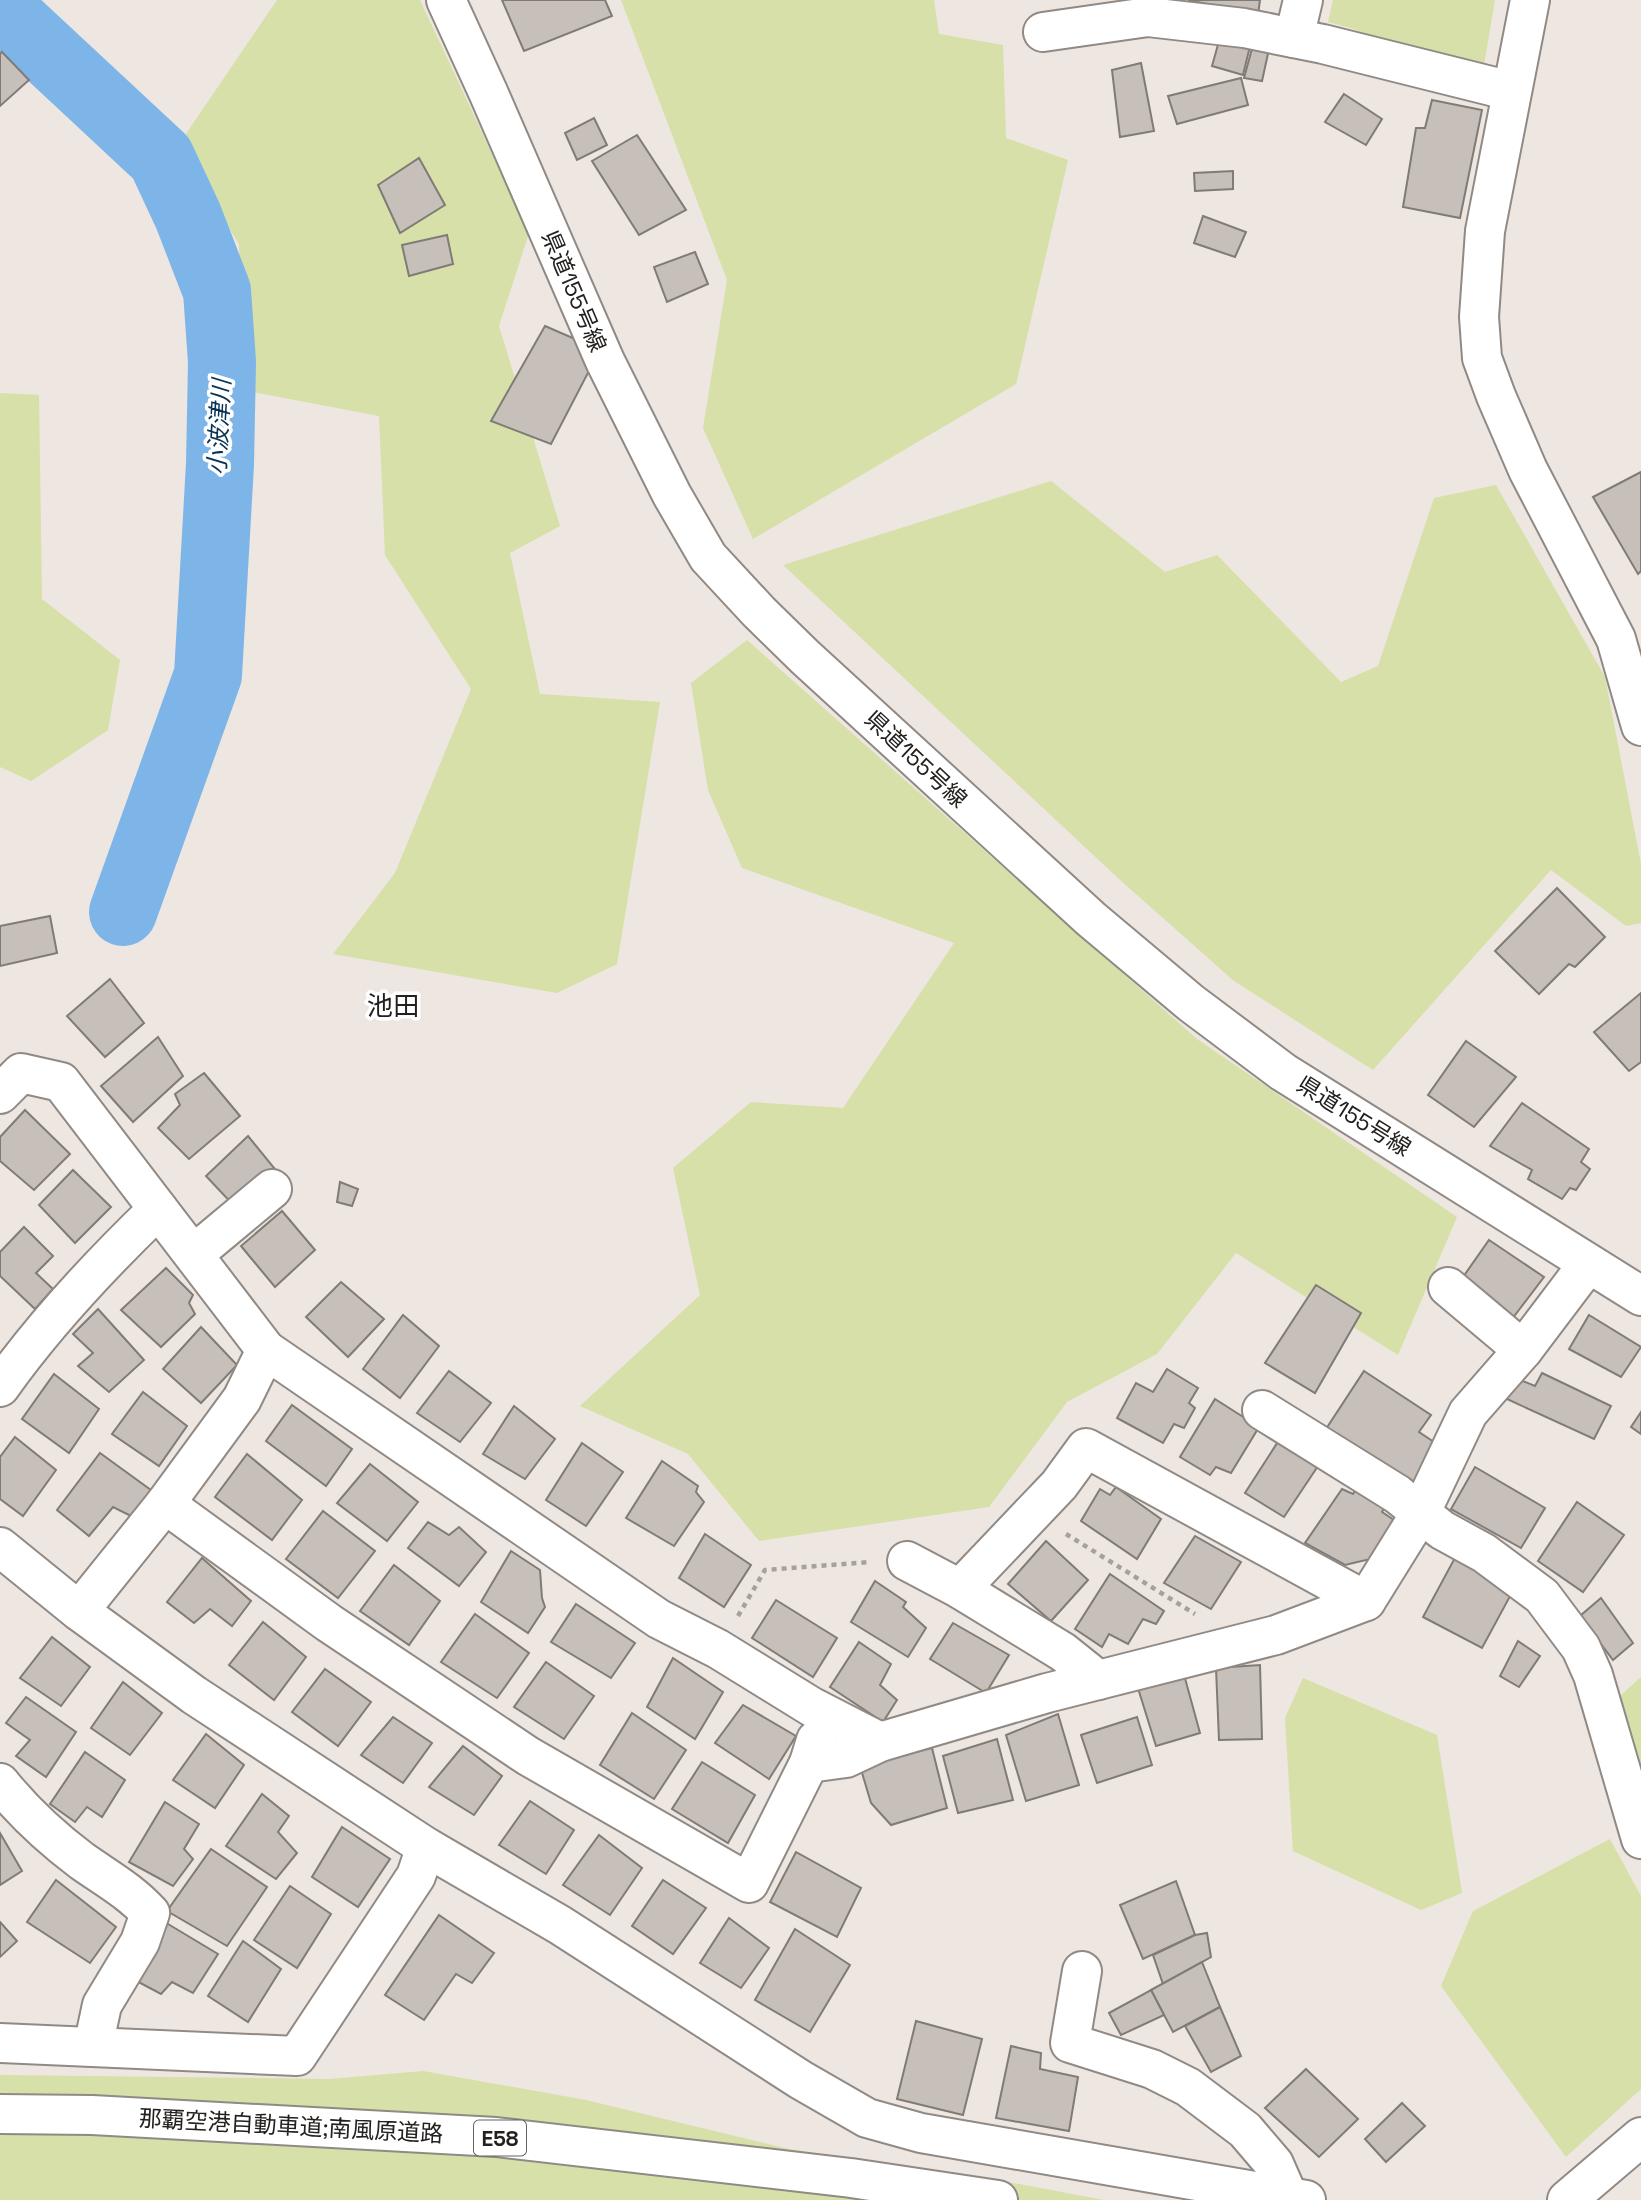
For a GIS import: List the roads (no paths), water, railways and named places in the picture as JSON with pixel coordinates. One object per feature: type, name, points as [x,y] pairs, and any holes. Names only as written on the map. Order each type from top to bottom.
[{"type":"main road","name":"県道155号線","points":[[446,0],[605,361],[672,495],[708,557],[759,612],[815,666],[1091,919],[1191,1003],[1283,1072],[1641,1296]]},
{"type":"main road","points":[[1294,38],[1303,0]]},
{"type":"main road","points":[[1530,0],[1485,231],[1479,317],[1482,358],[1528,470],[1616,639],[1641,726]]},
{"type":"main road","points":[[1043,32],[1148,17],[1244,28],[1511,91]]},
{"type":"main road","points":[[0,1094],[20,1073],[61,1082],[266,1350],[659,1619],[718,1649],[824,1713],[880,1741]]},
{"type":"main road","points":[[194,1254],[272,1189]]},
{"type":"main road","points":[[0,1387],[26,1351],[110,1255],[158,1209]]},
{"type":"main road","points":[[809,1763],[846,1758],[880,1741],[1025,1700],[1276,1635],[1366,1601],[1420,1514],[1468,1413],[1523,1350],[1588,1264]]},
{"type":"main road","points":[[1448,1287],[1523,1350]]},
{"type":"main road","points":[[79,1611],[164,1504],[242,1399],[266,1350]]},
{"type":"main road","points":[[1262,1410],[1397,1494],[1441,1530],[1484,1553],[1542,1596],[1576,1640],[1593,1675],[1641,1839]]},
{"type":"main road","points":[[960,1589],[1059,1485],[1086,1448],[1366,1601]]},
{"type":"main road","points":[[164,1504],[329,1623],[527,1756],[748,1883],[809,1763],[824,1713]]},
{"type":"main road","points":[[0,1547],[79,1611],[194,1695],[426,1847],[560,1925],[802,2080],[867,2118],[921,2133],[1297,2198]]},
{"type":"main road","points":[[907,1561],[960,1589],[1063,1652],[1098,1681]]},
{"type":"main road","points":[[1025,1700],[1030,1657],[1028,1632]]},
{"type":"main road","points":[[0,1783],[25,1814],[82,1861],[134,1896],[150,1913],[140,1942],[102,2005],[93,2048]]},
{"type":"main road","points":[[0,2043],[297,2056],[415,1876],[426,1847]]},
{"type":"main road","points":[[1082,1971],[1070,2043],[1152,2069],[1188,2087],[1245,2130],[1274,2164],[1297,2198]]},
{"type":"main road","name":"那覇空港自動車道;南風原道路","points":[[0,2114],[92,2115],[496,2137],[851,2178],[998,2200]]},
{"type":"main road","points":[[1567,2200],[1641,2137]]},
{"type":"waterway","name":"小波津川","points":[[0,8],[161,158],[188,216],[217,291],[222,362],[220,464],[208,675],[123,912]]},
{"type":"district","name":"池田","points":[[393,1006]]}]
